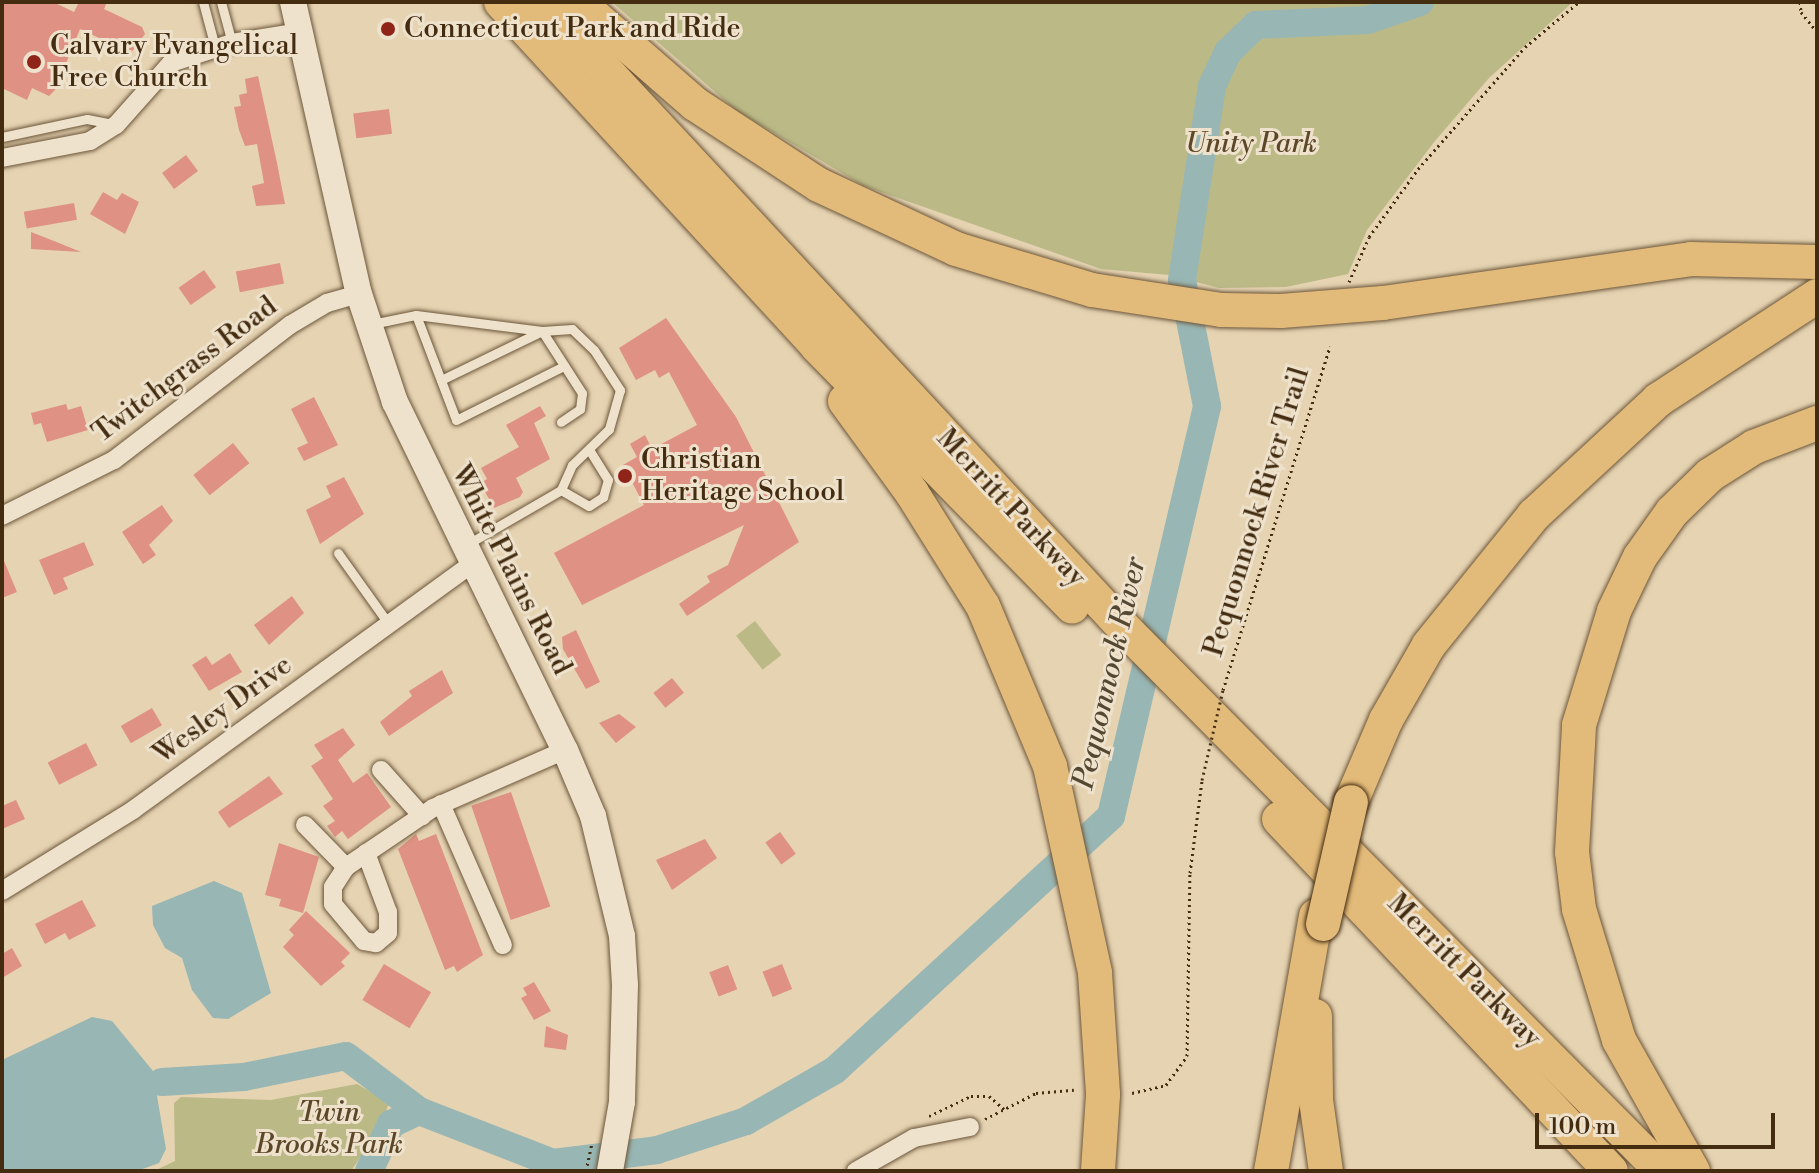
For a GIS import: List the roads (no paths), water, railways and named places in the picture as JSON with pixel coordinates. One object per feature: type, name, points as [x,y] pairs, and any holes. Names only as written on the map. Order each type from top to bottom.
[{"type":"highway","name":"Merritt Parkway","points":[[501,2],[826,356],[1121,641]]},
{"type":"highway","name":"Merritt Parkway","points":[[542,2],[1121,641],[1611,1171]]},
{"type":"highway","points":[[578,2],[695,104],[819,185],[956,249],[1066,283],[1153,301],[1221,310],[1335,308],[1691,259],[1764,257],[1817,262]]},
{"type":"highway","points":[[626,141],[709,249],[836,390],[912,493],[983,606],[1024,696],[1063,814],[1085,913],[1101,1052],[1098,1171]]},
{"type":"highway","points":[[1271,1171],[1319,920],[1351,802],[1386,720],[1429,645],[1534,515],[1658,400],[1817,296]]},
{"type":"highway","points":[[1693,1171],[1619,1040],[1579,909],[1572,852],[1579,725],[1614,611],[1640,557],[1672,512],[1710,475],[1754,447],[1817,423]]},
{"type":"highway","name":"Merritt Parkway","points":[[1165,687],[1662,1171]]},
{"type":"highway","points":[[1319,920],[1314,1056],[1326,1171]]},
{"type":"main road","name":"White Plains Road","points":[[293,2],[359,294],[409,437],[565,750],[593,816],[622,936],[622,1102],[610,1171]]},
{"type":"street","points":[[2,158],[90,141],[116,125],[171,63],[224,45],[299,32]]},
{"type":"street","name":"Twitchgrass Road","points":[[2,516],[114,460],[290,325],[327,303],[359,294]]},
{"type":"street","name":"Wesley Drive","points":[[2,891],[144,802],[388,623],[467,556]]},
{"type":"street","points":[[366,853],[388,912],[388,933],[376,943],[364,941],[333,904],[333,887],[346,867],[366,853],[441,804],[565,750]]},
{"type":"street","points":[[381,770],[422,816]]},
{"type":"street","points":[[441,804],[503,945]]},
{"type":"street","points":[[305,825],[346,867]]},
{"type":"street","points":[[856,1171],[914,1138],[970,1127]]},
{"type":"lane","points":[[203,2],[224,45]]},
{"type":"lane","points":[[221,2],[224,45]]},
{"type":"lane","points":[[2,137],[87,119],[116,125]]},
{"type":"lane","points":[[416,315],[456,420],[564,366]]},
{"type":"lane","points":[[369,325],[416,315],[542,331],[572,329],[594,350],[620,390],[609,429],[572,465],[561,490],[467,556]]},
{"type":"lane","points":[[542,331],[582,393],[580,409],[561,422]]},
{"type":"lane","points":[[441,380],[542,331]]},
{"type":"lane","points":[[561,490],[589,506],[603,497],[608,480],[589,449]]},
{"type":"lane","points":[[338,553],[388,623]]},
{"type":"water","points":[[214,881],[242,893],[271,993],[228,1019],[213,1018],[192,990],[182,958],[165,948],[153,925],[152,906]]},
{"type":"water","points":[[92,1017],[112,1021],[162,1082],[157,1096],[166,1149],[159,1163],[137,1171],[2,1171],[2,1060]]},
{"type":"waterway","name":"Pequonnock River","points":[[162,1082],[244,1077],[346,1056],[419,1111],[553,1163],[657,1150],[746,1121],[835,1070],[1111,816],[1207,406],[1182,280],[1212,86],[1228,52],[1256,25],[1368,20],[1420,2]]},
{"type":"waterway","name":"Pequonnock River","points":[[369,1171],[391,1124],[419,1111]]},
{"type":"place","name":"Connecticut Park and Ride","points":[[388,29]]},
{"type":"place","name":"Calvary Evangelical Free Church","points":[[34,62]]},
{"type":"place","name":"Christian Heritage School","points":[[625,476]]},
{"type":"park label","name":"Unity Park","points":[[1251,144]]},
{"type":"park label","name":"Twin Brooks Park","points":[[329,1129]]}]
